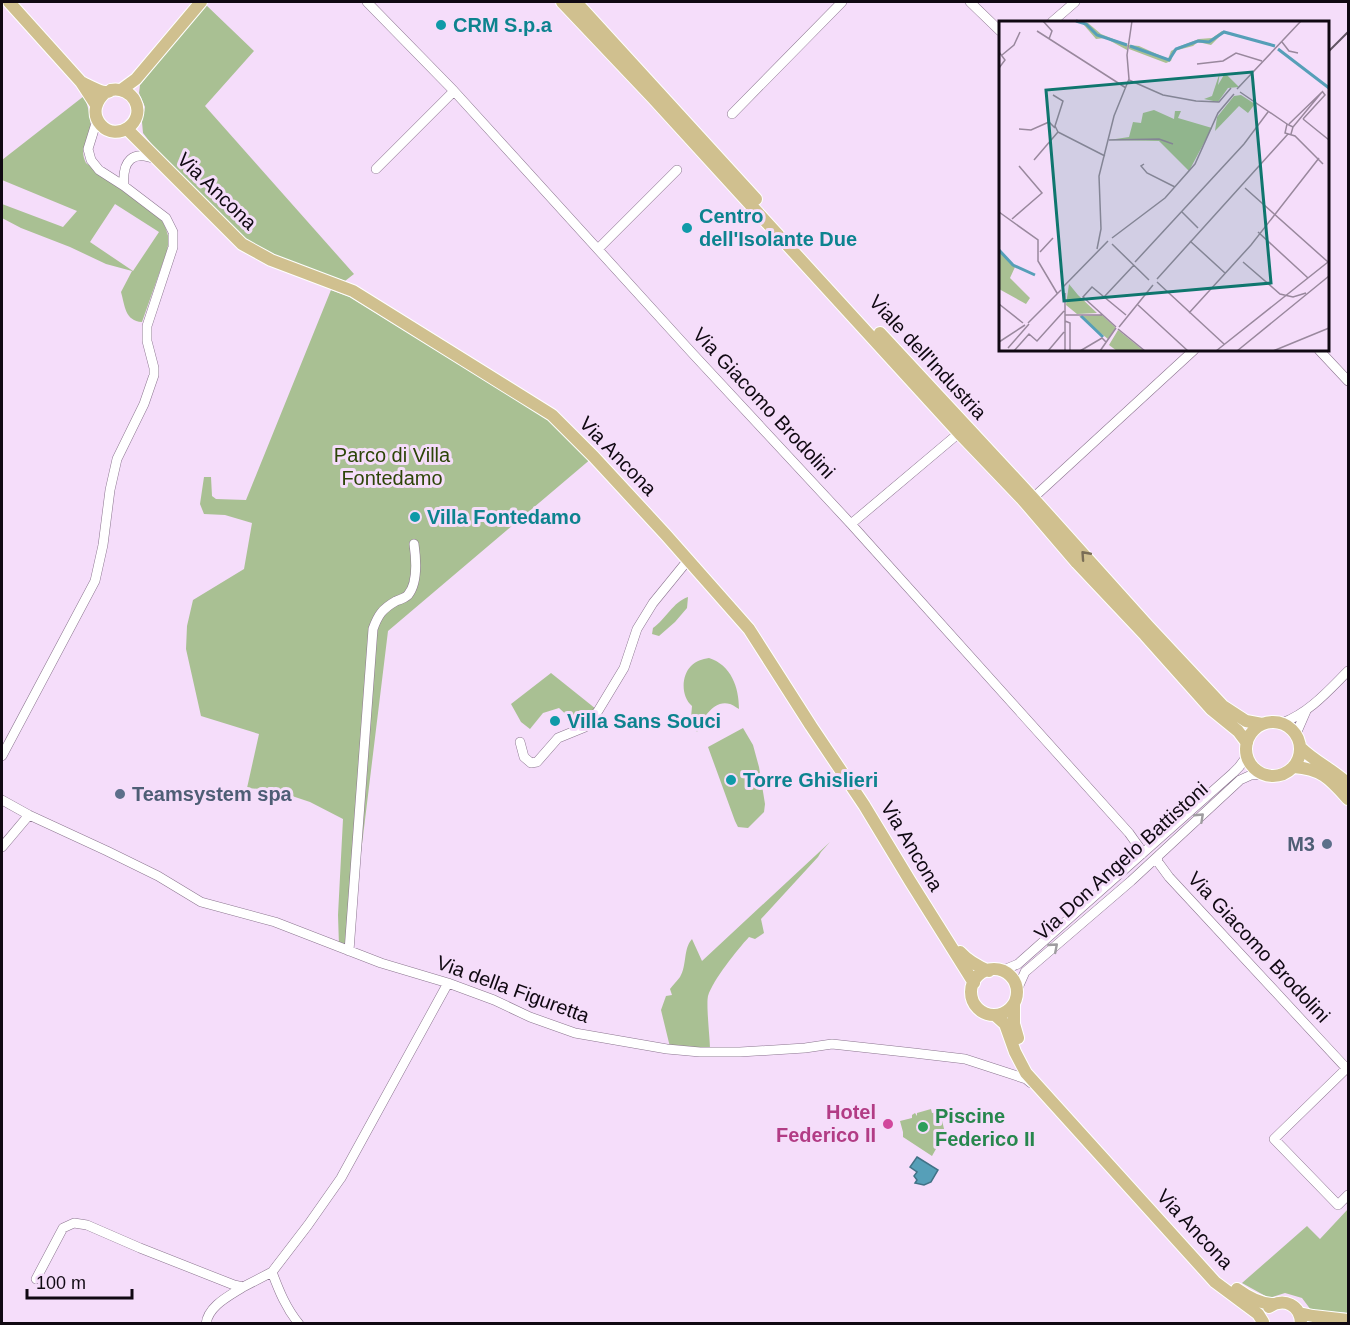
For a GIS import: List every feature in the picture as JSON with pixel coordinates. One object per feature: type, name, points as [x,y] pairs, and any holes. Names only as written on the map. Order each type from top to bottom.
[{"type":"main road","points":[[9,2],[81,82],[96,105]]},
{"type":"main road","points":[[121,90],[136,79],[201,2]]},
{"type":"main road","name":"Viale dell'Industria","points":[[562,2],[1023,500],[1077,563],[1211,709],[1238,731],[1247,742]]},
{"type":"main road","name":"Viale dell'Industria","points":[[576,2],[1223,706],[1246,721],[1262,724]]},
{"type":"main road","points":[[133,98],[136,79]]},
{"type":"main road","points":[[81,82],[106,93]]},
{"type":"main road","points":[[111,90],[121,90],[133,98],[138,112],[131,125],[120,132],[111,132],[97,120],[96,105],[102,96],[111,90]]},
{"type":"main road","name":"Via Ancona","points":[[131,125],[145,147],[158,161],[242,244],[271,260],[354,291],[552,415],[594,457],[749,629],[974,983],[972,997],[977,1006],[985,1013],[995,1015],[1005,1023],[1015,1052],[1026,1073],[1215,1282],[1258,1314],[1263,1323]]},
{"type":"main road","points":[[1262,774],[1255,770],[1246,756],[1250,735],[1262,724],[1282,723],[1296,734],[1301,748],[1298,762],[1294,767]]},
{"type":"main road","points":[[1301,748],[1348,784]]},
{"type":"main road","points":[[1294,767],[1320,772],[1333,782],[1348,799]]},
{"type":"main road","name":"Via Don Angelo Battistoni","points":[[1262,774],[1271,777],[1279,776],[1294,767]]},
{"type":"main road","name":"Via Ancona","points":[[938,925],[965,958],[976,965],[1012,978],[1017,990],[1014,1024],[1022,1050],[1033,1070],[1219,1275],[1245,1295],[1266,1304],[1282,1302],[1290,1304],[1300,1318],[1313,1316],[1348,1320]]},
{"type":"main road","points":[[974,983],[980,975],[995,971]]},
{"type":"main road","points":[[995,1015],[1006,1012],[1014,1005]]},
{"type":"main road","points":[[1263,1323],[1267,1310],[1274,1304]]},
{"type":"street","name":"Via Giacomo Brodolini","points":[[367,2],[454,92],[851,524],[1145,851]]},
{"type":"street","points":[[732,114],[842,2]]},
{"type":"street","points":[[970,2],[999,30]]},
{"type":"street","points":[[1053,21],[1075,2]]},
{"type":"street","points":[[376,169],[454,92]]},
{"type":"street","points":[[2,756],[95,581],[117,459],[144,404],[154,375],[147,341],[147,326],[173,247],[174,232],[166,218],[99,170],[91,160],[88,149],[97,120]]},
{"type":"street","points":[[90,142],[111,132]]},
{"type":"street","points":[[124,186],[125,167],[133,157],[143,156],[158,161]]},
{"type":"street","points":[[598,249],[677,170]]},
{"type":"street","points":[[1033,498],[1193,351]]},
{"type":"street","points":[[1320,351],[1348,381]]},
{"type":"street","name":"Viale dell'Industria","points":[[851,524],[959,433]]},
{"type":"street","points":[[349,951],[373,629],[379,614],[389,605],[408,595],[415,579],[414,544]]},
{"type":"street","points":[[520,742],[524,757],[531,763],[537,762],[558,738],[585,727],[598,711],[624,668],[637,629],[688,560]]},
{"type":"street","points":[[1282,723],[1306,711],[1348,671]]},
{"type":"street","points":[[1296,734],[1306,711]]},
{"type":"street","name":"Via Don Angelo Battistoni","points":[[995,971],[1018,964],[1233,773],[1246,756]]},
{"type":"street","name":"Via Don Angelo Battistoni","points":[[1017,990],[1025,972],[1154,860],[1240,780],[1251,775],[1262,774]]},
{"type":"street","name":"Via della Figuretta","points":[[2,801],[158,876],[201,902],[275,922],[381,963],[448,983],[494,1000],[530,1017],[574,1033],[667,1049],[700,1052],[794,1049],[832,1044],[965,1059],[1026,1079],[1041,1089]]},
{"type":"street","points":[[2,847],[29,815]]},
{"type":"street","name":"Via Giacomo Brodolini","points":[[1154,860],[1348,1068]]},
{"type":"street","points":[[206,1323],[211,1310],[227,1297],[272,1272],[308,1226],[341,1178],[448,983]]},
{"type":"street","points":[[1348,1068],[1274,1139],[1338,1205],[1348,1195]]},
{"type":"street","points":[[36,1279],[63,1228],[74,1223],[87,1225],[243,1287]]},
{"type":"street","points":[[272,1272],[279,1293],[299,1323]]},
{"type":"green space","points":[[205,4],[254,51],[205,106],[354,274],[345,281],[267,253],[245,239],[153,146],[143,133],[142,122],[145,107],[139,93],[140,85]]},
{"type":"green space","points":[[84,96],[90,122],[90,130],[83,150],[86,163],[162,220],[169,239],[167,251],[142,322],[129,316],[121,292],[132,271],[106,264],[2,218],[2,204],[63,227],[77,211],[2,180],[2,160]],"holes":[[[115,204],[159,232],[133,271],[90,242]]]},
{"type":"green space","name":"Parco di Villa Fontedamo","points":[[331,290],[350,297],[549,420],[592,458],[388,631],[349,951],[339,946],[338,915],[343,819],[310,802],[274,790],[247,788],[259,734],[201,716],[186,649],[187,626],[193,600],[244,569],[252,523],[225,515],[204,514],[200,504],[204,477],[211,477],[212,496],[216,499],[246,500]]},
{"type":"green space","points":[[688,597],[687,608],[675,622],[659,636],[652,634],[653,628],[683,599]]},
{"type":"green space","points":[[709,658],[717,661],[728,671],[735,685],[739,709],[724,703],[713,707],[697,732],[691,718],[692,706],[684,692],[684,681],[691,666],[699,660]]},
{"type":"green space","points":[[551,673],[596,709],[586,722],[573,728],[568,724],[571,719],[559,708],[543,713],[530,729],[521,722],[511,704]]},
{"type":"green space","points":[[743,728],[753,745],[765,804],[764,812],[748,828],[738,827],[735,821],[708,747]]},
{"type":"green space","points":[[830,842],[761,919],[764,933],[755,939],[749,937],[715,982],[708,996],[710,1049],[670,1047],[661,1010],[666,996],[672,995],[670,989],[682,973],[687,948],[692,939],[702,961]]},
{"type":"green space","name":"Piscine Federico II","points":[[931,1109],[932,1113],[940,1112],[945,1133],[932,1156],[903,1137],[900,1121],[912,1118],[915,1113],[917,1116],[917,1113]]},
{"type":"green space","points":[[1348,1209],[1348,1313],[1311,1310],[1302,1298],[1285,1293],[1269,1298],[1242,1283],[1307,1226],[1320,1239]]},
{"type":"water","points":[[917,1157],[938,1170],[931,1182],[924,1185],[915,1183],[917,1180],[914,1176],[917,1172],[910,1167]]},
{"type":"railway","points":[[1329,51],[1348,32]]},
{"type":"place","name":"CRM S.p.a","points":[[441,25]]},
{"type":"place","name":"Centro dell'Isolante Due","points":[[687,228]]},
{"type":"place","name":"Villa Fontedamo","points":[[415,517]]},
{"type":"place","name":"Villa Sans Souci","points":[[555,721]]},
{"type":"place","name":"Torre Ghislieri","points":[[731,780]]},
{"type":"place","name":"Teamsystem spa","points":[[120,794]]},
{"type":"place","name":"M3","points":[[1327,844]]},
{"type":"place","name":"Hotel Federico II","points":[[888,1124]]},
{"type":"place","name":"Piscine Federico II","points":[[923,1127]]}]
